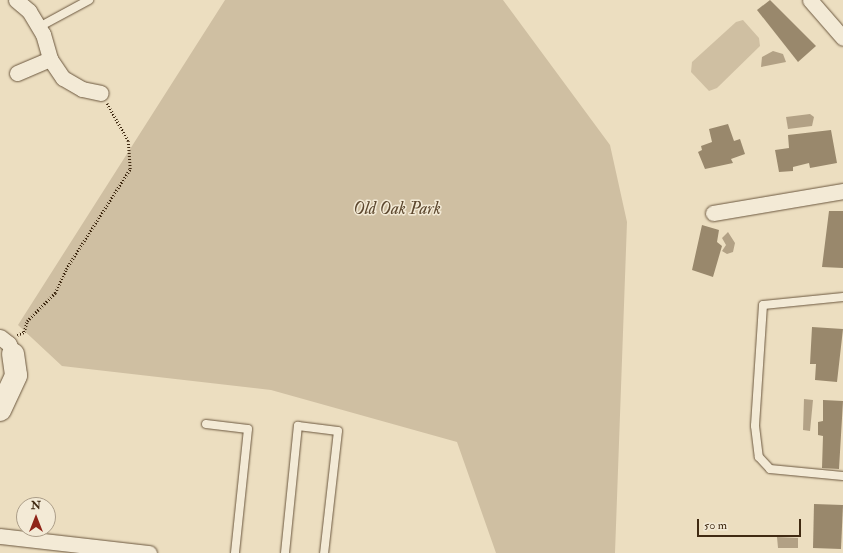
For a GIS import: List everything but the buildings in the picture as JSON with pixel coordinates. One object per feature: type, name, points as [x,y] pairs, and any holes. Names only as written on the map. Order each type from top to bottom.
[{"type":"street","points":[[16,0],[29,11],[39,27],[50,59],[63,78],[82,89],[101,93]]},
{"type":"street","points":[[810,0],[843,38]]},
{"type":"street","points":[[17,73],[50,59]]},
{"type":"street","points":[[713,213],[843,191]]},
{"type":"street","points":[[0,337],[9,344],[16,375],[0,410]]},
{"type":"street","points":[[0,536],[148,553]]},
{"type":"lane","points":[[39,27],[90,0]]},
{"type":"lane","points":[[843,297],[763,305],[755,426],[759,457],[770,469],[843,476]]},
{"type":"lane","points":[[206,424],[248,429],[235,553]]},
{"type":"lane","points":[[286,553],[298,426],[338,431],[324,553]]},
{"type":"path","points":[[10,352],[24,332],[27,321],[55,293],[66,269],[130,169],[128,141],[101,93]]},
{"type":"green space","name":"Old Oak Park","points":[[225,0],[503,0],[610,145],[627,222],[615,553],[496,553],[457,442],[271,390],[62,366],[18,325]]},
{"type":"green space","points":[[743,20],[759,38],[760,46],[717,88],[709,91],[691,72],[692,62],[736,22]]},
{"type":"shaded area","points":[[773,51],[783,54],[786,62],[761,67],[762,57]]},
{"type":"shaded area","points":[[810,114],[814,117],[812,126],[788,129],[786,117]]},
{"type":"shaded area","points":[[728,232],[735,243],[733,252],[727,254],[722,251],[726,245],[722,238]]},
{"type":"shaded area","points":[[804,399],[813,400],[810,431],[803,430]]},
{"type":"shaded area","points":[[777,537],[798,538],[798,548],[778,548]]}]
